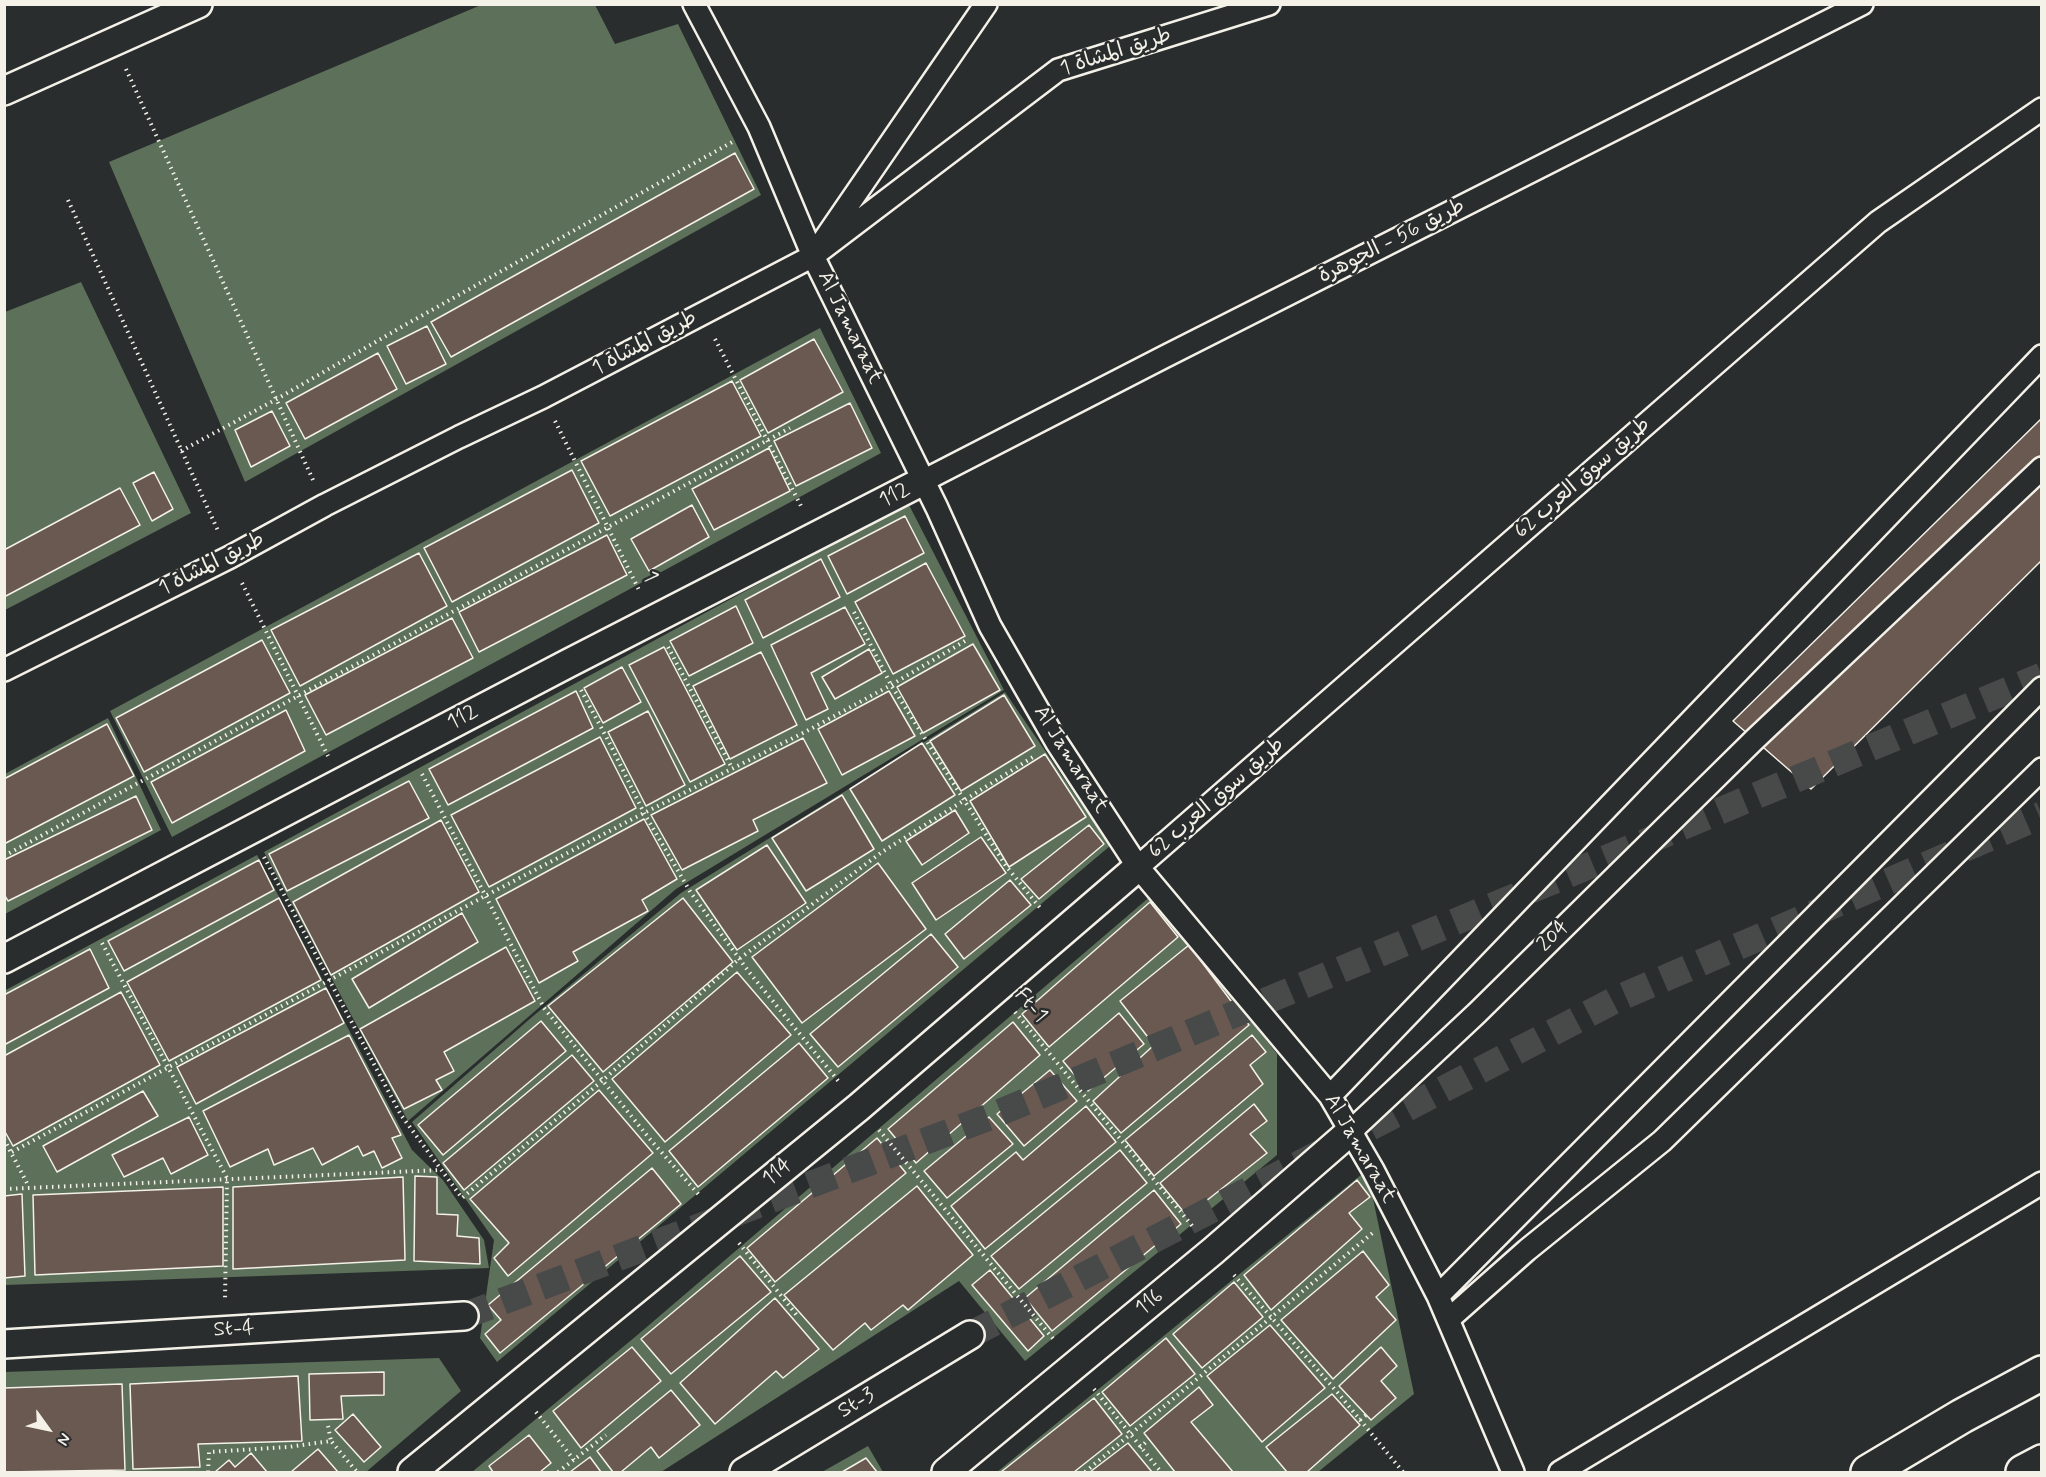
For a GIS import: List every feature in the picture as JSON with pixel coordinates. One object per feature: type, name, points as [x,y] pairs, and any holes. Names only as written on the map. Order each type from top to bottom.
[{"type":"main road","points":[[1868,1473],[1962,1416],[2042,1373]]},
{"type":"main road","points":[[2023,1473],[2042,1462]]},
{"type":"street","points":[[4,91],[198,4]]},
{"type":"street","name":"Al Jamaraat","points":[[694,4],[759,127],[813,255],[923,481],[990,626],[1057,743],[1138,867],[1330,1096],[1396,1213],[1438,1296],[1513,1473]]},
{"type":"street","points":[[813,255],[986,4]]},
{"type":"street","name":"طريق المشاة 1","points":[[4,669],[230,557],[325,505],[459,437],[543,397],[813,255],[1058,70],[1269,4]]},
{"type":"street","name":"طريق 56 - الجوهرة","points":[[923,481],[1862,4]]},
{"type":"street","name":"طريق سوق العرب 62","points":[[1138,867],[1878,222],[2042,110]]},
{"type":"street","points":[[1330,1096],[2042,356]]},
{"type":"street","name":"204","points":[[1351,1131],[1477,1013],[1754,740],[2042,468]]},
{"type":"street","name":"112","points":[[4,959],[923,481]]},
{"type":"street","points":[[1438,1296],[2042,688]]},
{"type":"street","points":[[1449,1319],[1527,1250],[1662,1141],[2042,769]]},
{"type":"street","name":"114","points":[[412,1473],[720,1219],[860,1107],[1138,867]]},
{"type":"street","name":"116","points":[[946,1473],[1213,1251],[1351,1131]]},
{"type":"street","points":[[1560,1473],[2042,1183]]},
{"type":"street","name":"St-4","points":[[4,1344],[464,1316]]},
{"type":"street","name":"St-3","points":[[744,1473],[970,1335]]},
{"type":"path","points":[[113,41],[275,400],[325,505]]},
{"type":"path","points":[[182,451],[759,127]]},
{"type":"path","points":[[68,200],[230,557],[340,783]]},
{"type":"path","points":[[701,314],[817,536]]},
{"type":"path","name":"1","points":[[543,397],[654,620],[732,768]]},
{"type":"path","points":[[4,856],[790,428]]},
{"type":"path","points":[[854,612],[891,685],[963,801],[1011,874],[1060,933]]},
{"type":"path","points":[[12,1152],[485,896],[806,732],[990,626]]},
{"type":"path","points":[[249,830],[401,1115],[462,1198],[602,1081],[738,959],[882,852],[1057,743]]},
{"type":"path","points":[[408,747],[544,1008],[649,1138],[720,1219],[799,1318]]},
{"type":"path","points":[[88,915],[227,1178],[225,1330]]},
{"type":"path","name":"Ft-1","points":[[996,990],[1041,1042]]},
{"type":"path","points":[[4,1139],[29,1187]]},
{"type":"path","points":[[4,1189],[442,1170]]},
{"type":"path","points":[[1085,1473],[1396,1213]]},
{"type":"path","points":[[1282,1331],[1287,1326]]},
{"type":"path","points":[[517,1388],[574,1460]]},
{"type":"path","points":[[1360,1420],[1366,1415]]},
{"type":"path","points":[[328,1426],[331,1441],[357,1473]]},
{"type":"path","points":[[558,1473],[606,1435]]},
{"type":"path","points":[[1140,1448],[1149,1439]]},
{"type":"path","points":[[208,1473],[208,1452],[288,1447],[331,1441]]},
{"type":"green space","points":[[481,5],[595,5],[615,44],[678,24],[761,195],[245,482],[109,162]]},
{"type":"green space","points":[[81,282],[191,513],[5,610],[5,312]]},
{"type":"green space","points":[[820,328],[881,453],[172,837],[110,711]]},
{"type":"green space","points":[[908,503],[1004,690],[676,889],[408,1121],[264,852]]},
{"type":"green space","points":[[1005,692],[1110,846],[497,1362],[480,1338],[494,1240],[412,1122],[532,1017],[681,893]]},
{"type":"green space","points":[[108,718],[161,830],[5,914],[5,774]]},
{"type":"green space","points":[[257,855],[412,1150],[443,1180],[484,1240],[489,1268],[5,1285],[4,991]]},
{"type":"green space","points":[[1152,895],[1277,1054],[1277,1155],[1025,1361],[959,1281],[661,1472],[472,1472],[635,1337]]},
{"type":"green space","points":[[1367,1170],[1414,1394],[1318,1472],[997,1472]]},
{"type":"green space","points":[[439,1358],[461,1391],[366,1472],[5,1472],[4,1372]]},
{"type":"green space","points":[[868,1446],[883,1472],[822,1472]]},
{"type":"building","points":[[735,153],[754,189],[451,357],[431,322]]},
{"type":"building","points":[[427,326],[446,364],[406,384],[387,346]]},
{"type":"building","points":[[814,339],[843,392],[768,433],[740,380]]},
{"type":"building","points":[[378,353],[397,389],[305,439],[286,403]]},
{"type":"building","points":[[732,381],[761,436],[610,516],[581,461]]},
{"type":"building","points":[[850,403],[872,448],[796,486],[774,441]]},
{"type":"building","points":[[272,411],[290,446],[251,467],[235,430]]},
{"type":"building","points":[[2042,418],[2042,560],[1811,789],[1733,721]]},
{"type":"building","points":[[769,448],[790,491],[714,530],[692,489]]},
{"type":"building","points":[[572,470],[599,523],[452,602],[424,548]]},
{"type":"building","points":[[154,472],[173,509],[152,521],[133,483]]},
{"type":"building","points":[[120,488],[140,525],[4,597],[4,550]]},
{"type":"building","points":[[692,505],[709,537],[649,571],[631,539]]},
{"type":"building","points":[[905,516],[924,553],[847,594],[828,556]]},
{"type":"building","points":[[607,535],[627,575],[479,652],[459,612]]},
{"type":"building","points":[[419,553],[447,606],[300,686],[271,630]]},
{"type":"building","points":[[821,559],[840,597],[763,638],[745,600]]},
{"type":"building","points":[[926,563],[965,636],[893,674],[855,602]]},
{"type":"building","points":[[736,606],[753,643],[689,676],[670,641]]},
{"type":"building","points":[[845,607],[865,644],[811,673],[828,709],[806,720],[771,645]]},
{"type":"building","points":[[452,618],[473,658],[326,735],[305,695]]},
{"type":"building","points":[[262,640],[290,693],[144,772],[116,718]]},
{"type":"building","points":[[973,644],[1000,690],[923,733],[897,687]]},
{"type":"building","points":[[664,647],[725,764],[690,782],[629,665]]},
{"type":"building","points":[[869,649],[882,673],[835,699],[822,677]]},
{"type":"building","points":[[761,652],[797,725],[730,759],[693,686]]},
{"type":"building","points":[[622,667],[641,702],[603,723],[584,688]]},
{"type":"building","points":[[576,691],[593,728],[448,805],[429,769]]},
{"type":"building","points":[[889,691],[915,736],[842,775],[818,729]]},
{"type":"building","points":[[1004,695],[1035,746],[961,791],[930,741]]},
{"type":"building","points":[[286,710],[305,751],[172,823],[151,782]]},
{"type":"building","points":[[648,711],[685,785],[646,806],[608,732]]},
{"type":"building","points":[[107,724],[134,776],[4,844],[4,779]]},
{"type":"building","points":[[600,737],[636,808],[489,887],[451,815]]},
{"type":"building","points":[[803,738],[827,783],[753,820],[758,831],[682,870],[651,815]]},
{"type":"building","points":[[922,743],[955,795],[882,841],[850,789]]},
{"type":"building","points":[[1045,754],[1086,817],[1009,867],[970,801]]},
{"type":"building","points":[[409,781],[429,818],[287,891],[269,854]]},
{"type":"building","points":[[842,795],[874,849],[806,891],[772,838]]},
{"type":"building","points":[[136,796],[152,830],[8,901],[4,894],[4,860]]},
{"type":"building","points":[[955,810],[969,833],[922,865],[906,841]]},
{"type":"building","points":[[644,819],[677,879],[642,900],[648,911],[573,952],[578,961],[539,983],[496,899]]},
{"type":"building","points":[[441,820],[479,892],[331,975],[293,902]]},
{"type":"building","points":[[1089,825],[1104,844],[1039,899],[1021,879]]},
{"type":"building","points":[[981,837],[1006,873],[936,920],[912,883]]},
{"type":"building","points":[[767,845],[806,903],[737,950],[696,890]]},
{"type":"building","points":[[259,860],[274,890],[124,971],[108,941]]},
{"type":"building","points":[[878,863],[926,929],[802,1023],[752,957]]},
{"type":"building","points":[[1010,880],[1031,905],[964,959],[945,934]]},
{"type":"building","points":[[279,898],[321,980],[169,1061],[127,982]]},
{"type":"building","points":[[683,898],[733,962],[603,1072],[548,1006]]},
{"type":"building","points":[[1150,902],[1178,937],[1049,1047],[1022,1014]]},
{"type":"building","points":[[462,913],[478,942],[369,1008],[352,979]]},
{"type":"building","points":[[931,934],[958,967],[838,1067],[810,1034]]},
{"type":"building","points":[[1189,945],[1249,1025],[1121,1133],[1093,1101],[1154,1045],[1120,1001]]},
{"type":"building","points":[[506,947],[535,1001],[444,1052],[454,1071],[436,1080],[442,1090],[404,1109],[360,1029]]},
{"type":"building","points":[[90,949],[109,988],[4,1045],[4,995]]},
{"type":"building","points":[[737,972],[791,1035],[665,1142],[612,1079]]},
{"type":"building","points":[[326,988],[344,1023],[196,1104],[177,1067]]},
{"type":"building","points":[[121,992],[160,1065],[13,1146],[4,1130],[4,1056]]},
{"type":"building","points":[[1119,1013],[1144,1044],[1088,1091],[1063,1061]]},
{"type":"building","points":[[541,1021],[566,1051],[443,1155],[418,1125]]},
{"type":"building","points":[[1013,1022],[1040,1055],[916,1163],[888,1129]]},
{"type":"building","points":[[349,1035],[401,1135],[392,1138],[402,1158],[382,1168],[374,1151],[363,1156],[358,1146],[322,1165],[313,1148],[274,1165],[268,1149],[230,1167],[203,1111]]},
{"type":"building","points":[[1252,1035],[1266,1052],[1250,1065],[1263,1084],[1154,1176],[1125,1140]]},
{"type":"building","points":[[799,1043],[828,1078],[698,1187],[669,1151]]},
{"type":"building","points":[[572,1055],[594,1081],[464,1190],[443,1163]]},
{"type":"building","points":[[1050,1070],[1077,1101],[1024,1146],[997,1114]]},
{"type":"building","points":[[599,1090],[653,1153],[508,1276],[494,1258],[509,1243],[470,1199]]},
{"type":"building","points":[[143,1091],[158,1116],[57,1172],[43,1146]]},
{"type":"building","points":[[1254,1104],[1267,1121],[1250,1134],[1267,1153],[1187,1216],[1160,1183]]},
{"type":"building","points":[[1086,1106],[1116,1142],[985,1249],[951,1206],[1016,1152],[1023,1160]]},
{"type":"building","points":[[189,1117],[208,1155],[171,1174],[163,1158],[124,1177],[112,1155]]},
{"type":"building","points":[[989,1117],[1013,1144],[947,1198],[924,1171]]},
{"type":"building","points":[[877,1138],[906,1173],[775,1282],[747,1248]]},
{"type":"building","points":[[1120,1150],[1147,1183],[1019,1289],[991,1256]]},
{"type":"building","points":[[652,1168],[681,1204],[500,1353],[485,1334],[501,1320],[488,1305]]},
{"type":"building","points":[[415,1176],[437,1177],[437,1214],[458,1215],[457,1236],[479,1238],[480,1264],[414,1261]]},
{"type":"building","points":[[403,1177],[405,1260],[233,1269],[233,1187]]},
{"type":"building","points":[[1357,1180],[1370,1197],[1349,1213],[1362,1229],[1271,1310],[1244,1275]]},
{"type":"building","points":[[917,1186],[973,1255],[908,1310],[903,1305],[871,1330],[865,1323],[833,1350],[784,1295]]},
{"type":"building","points":[[223,1187],[223,1266],[35,1275],[33,1195]]},
{"type":"building","points":[[1154,1190],[1181,1224],[1052,1331],[1025,1298]]},
{"type":"building","points":[[22,1194],[25,1276],[4,1278],[4,1196]]},
{"type":"building","points":[[1363,1251],[1389,1285],[1376,1297],[1396,1320],[1333,1379],[1281,1320]]},
{"type":"building","points":[[740,1256],[771,1292],[671,1374],[641,1339]]},
{"type":"building","points":[[990,1270],[1044,1336],[1028,1351],[972,1285]]},
{"type":"building","points":[[1234,1282],[1263,1317],[1202,1368],[1173,1334]]},
{"type":"building","points":[[775,1298],[819,1349],[783,1378],[776,1371],[715,1424],[680,1383]]},
{"type":"building","points":[[1270,1325],[1325,1388],[1262,1442],[1207,1376]]},
{"type":"building","points":[[1166,1338],[1195,1374],[1130,1426],[1102,1392]]},
{"type":"building","points":[[632,1347],[661,1381],[581,1448],[553,1411]]},
{"type":"building","points":[[1381,1347],[1397,1366],[1381,1381],[1396,1398],[1371,1420],[1339,1386]]},
{"type":"building","points":[[384,1372],[384,1395],[341,1396],[343,1419],[310,1420],[309,1374]]},
{"type":"building","points":[[298,1376],[302,1441],[198,1444],[200,1467],[133,1469],[130,1384]]},
{"type":"building","points":[[122,1384],[125,1470],[4,1472],[4,1388]]},
{"type":"building","points":[[1199,1387],[1213,1405],[1191,1422],[1233,1472],[1175,1472],[1144,1433]]},
{"type":"building","points":[[671,1390],[700,1425],[659,1458],[651,1447],[621,1472],[613,1472],[597,1451]]},
{"type":"building","points":[[1332,1394],[1360,1425],[1307,1472],[1287,1472],[1266,1447]]},
{"type":"building","points":[[1094,1398],[1122,1434],[1074,1472],[1001,1472]]},
{"type":"building","points":[[353,1414],[381,1447],[364,1462],[335,1430]]},
{"type":"building","points":[[529,1435],[551,1463],[540,1472],[493,1472],[489,1466]]},
{"type":"building","points":[[1128,1443],[1152,1472],[1090,1472]]},
{"type":"building","points":[[318,1449],[338,1472],[291,1472]]},
{"type":"building","points":[[251,1453],[267,1472],[215,1472],[229,1460],[235,1467]]},
{"type":"building","points":[[590,1457],[601,1472],[570,1472]]},
{"type":"building","points":[[866,1458],[877,1472],[842,1472]]},
{"type":"tunnel","points":[[464,1316],[989,1117],[2042,676]]},
{"type":"tunnel","points":[[970,1335],[1619,998],[2042,815]]}]
